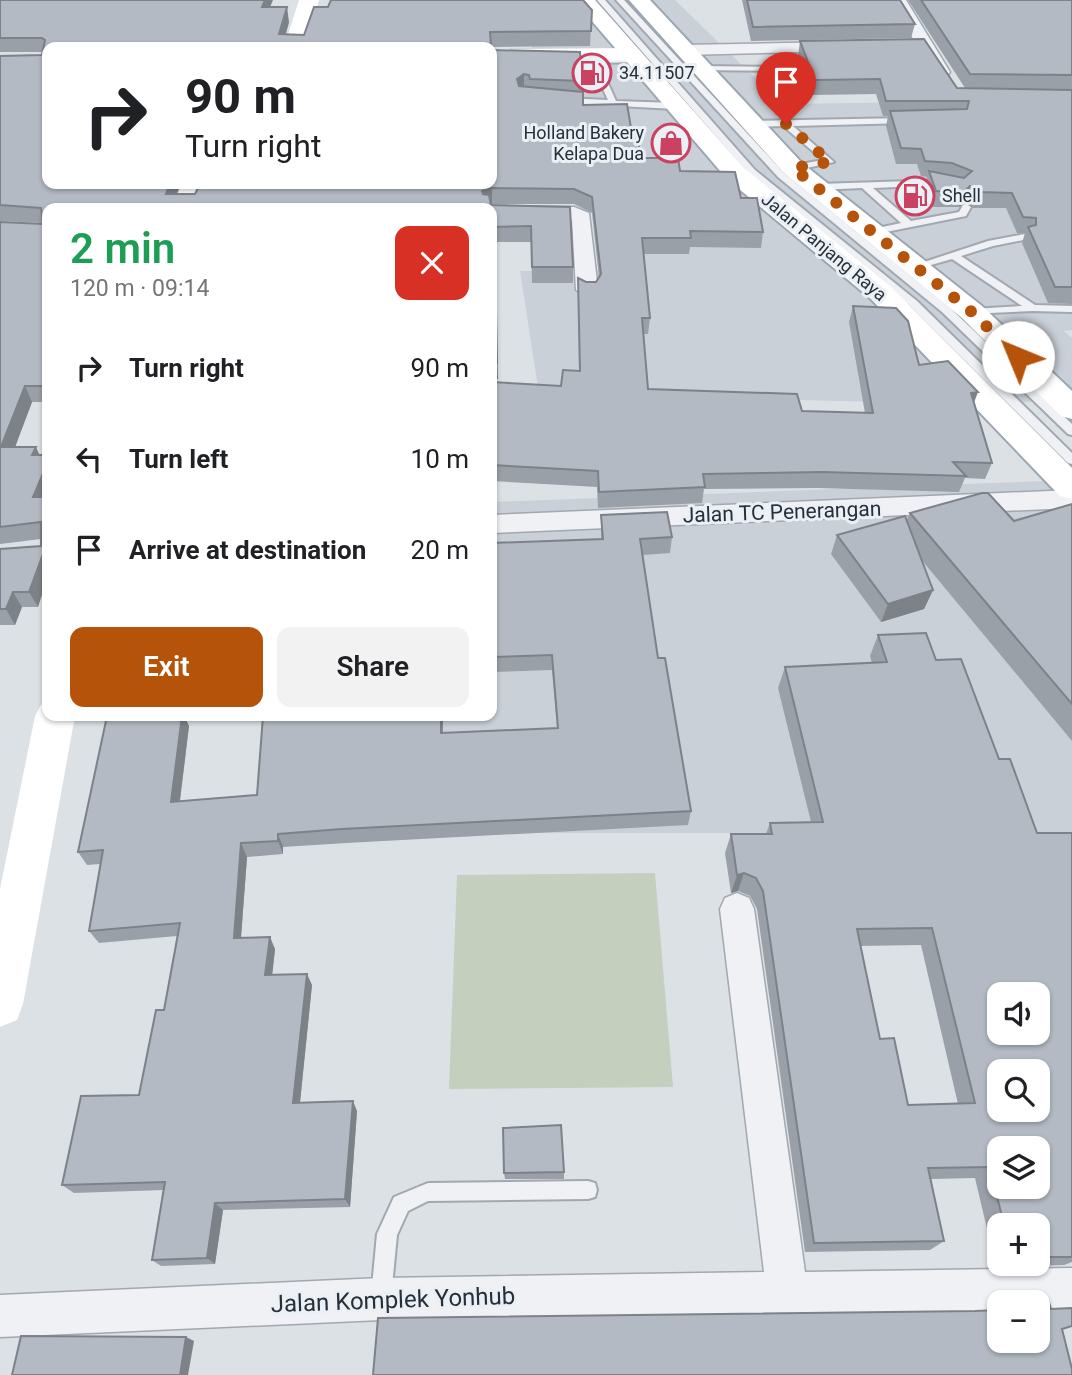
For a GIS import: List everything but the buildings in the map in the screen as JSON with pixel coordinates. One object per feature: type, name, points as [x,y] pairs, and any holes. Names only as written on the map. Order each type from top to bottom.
[{"type":"main road","points":[[296,42],[309,0]]},
{"type":"main road","name":"Jalan Panjang Raya","points":[[584,0],[736,174],[881,293],[1072,488]]},
{"type":"main road","name":"Jalan Panjang Raya","points":[[639,0],[793,168],[876,231],[972,312],[1072,409]]},
{"type":"main road","points":[[497,57],[523,63],[634,57]]},
{"type":"main road","points":[[0,1004],[54,721]]},
{"type":"street","points":[[898,0],[947,82]]},
{"type":"street","points":[[900,46],[926,46]]},
{"type":"street","points":[[692,59],[862,47]]},
{"type":"street","points":[[497,212],[574,213],[582,217],[587,290]]},
{"type":"street","name":"Jalan TC Penerangan","points":[[497,524],[1072,499]]},
{"type":"street","points":[[737,909],[787,1291]]},
{"type":"street","name":"Jalan Komplek Yonhub","points":[[0,1316],[381,1299],[787,1291],[1072,1289]]},
{"type":"lane","points":[[601,0],[752,172],[914,303],[1072,460]]},
{"type":"lane","points":[[620,0],[781,175],[946,310],[1072,430]]},
{"type":"lane","points":[[592,58],[613,103]]},
{"type":"lane","points":[[692,59],[776,69]]},
{"type":"lane","points":[[549,100],[675,106]]},
{"type":"lane","points":[[751,124],[922,121]]},
{"type":"lane","points":[[786,124],[830,162],[793,168]]},
{"type":"lane","points":[[818,187],[951,183]]},
{"type":"lane","points":[[864,185],[909,225]]},
{"type":"lane","points":[[876,231],[963,214],[966,207]]},
{"type":"lane","points":[[917,266],[991,243],[1025,237]]},
{"type":"lane","points":[[953,255],[1033,308]]},
{"type":"lane","points":[[972,312],[1033,308],[1072,309]]},
{"type":"lane","points":[[381,1299],[387,1234],[401,1204],[428,1192],[588,1190]]},
{"type":"shaded area","points":[[414,0],[675,0],[782,104],[1072,100],[1072,330],[1064,331],[1072,338],[1072,400],[973,404],[539,394],[520,271],[599,270],[592,113],[497,111],[497,49],[532,48],[531,10]]},
{"type":"shaded area","points":[[1072,480],[1072,833],[355,833],[365,721],[497,721],[497,502]]},
{"type":"green space","points":[[655,873],[673,1087],[449,1089],[457,875]]},
{"type":"place","name":"34.11507","points":[[592,73]]},
{"type":"place","name":"Holland Bakery Kelapa Dua","points":[[671,143]]},
{"type":"place","name":"Shell","points":[[915,196]]},
{"type":"route","points":[[786,124],[830,162],[793,168],[876,231],[972,312],[1018,357]]}]
